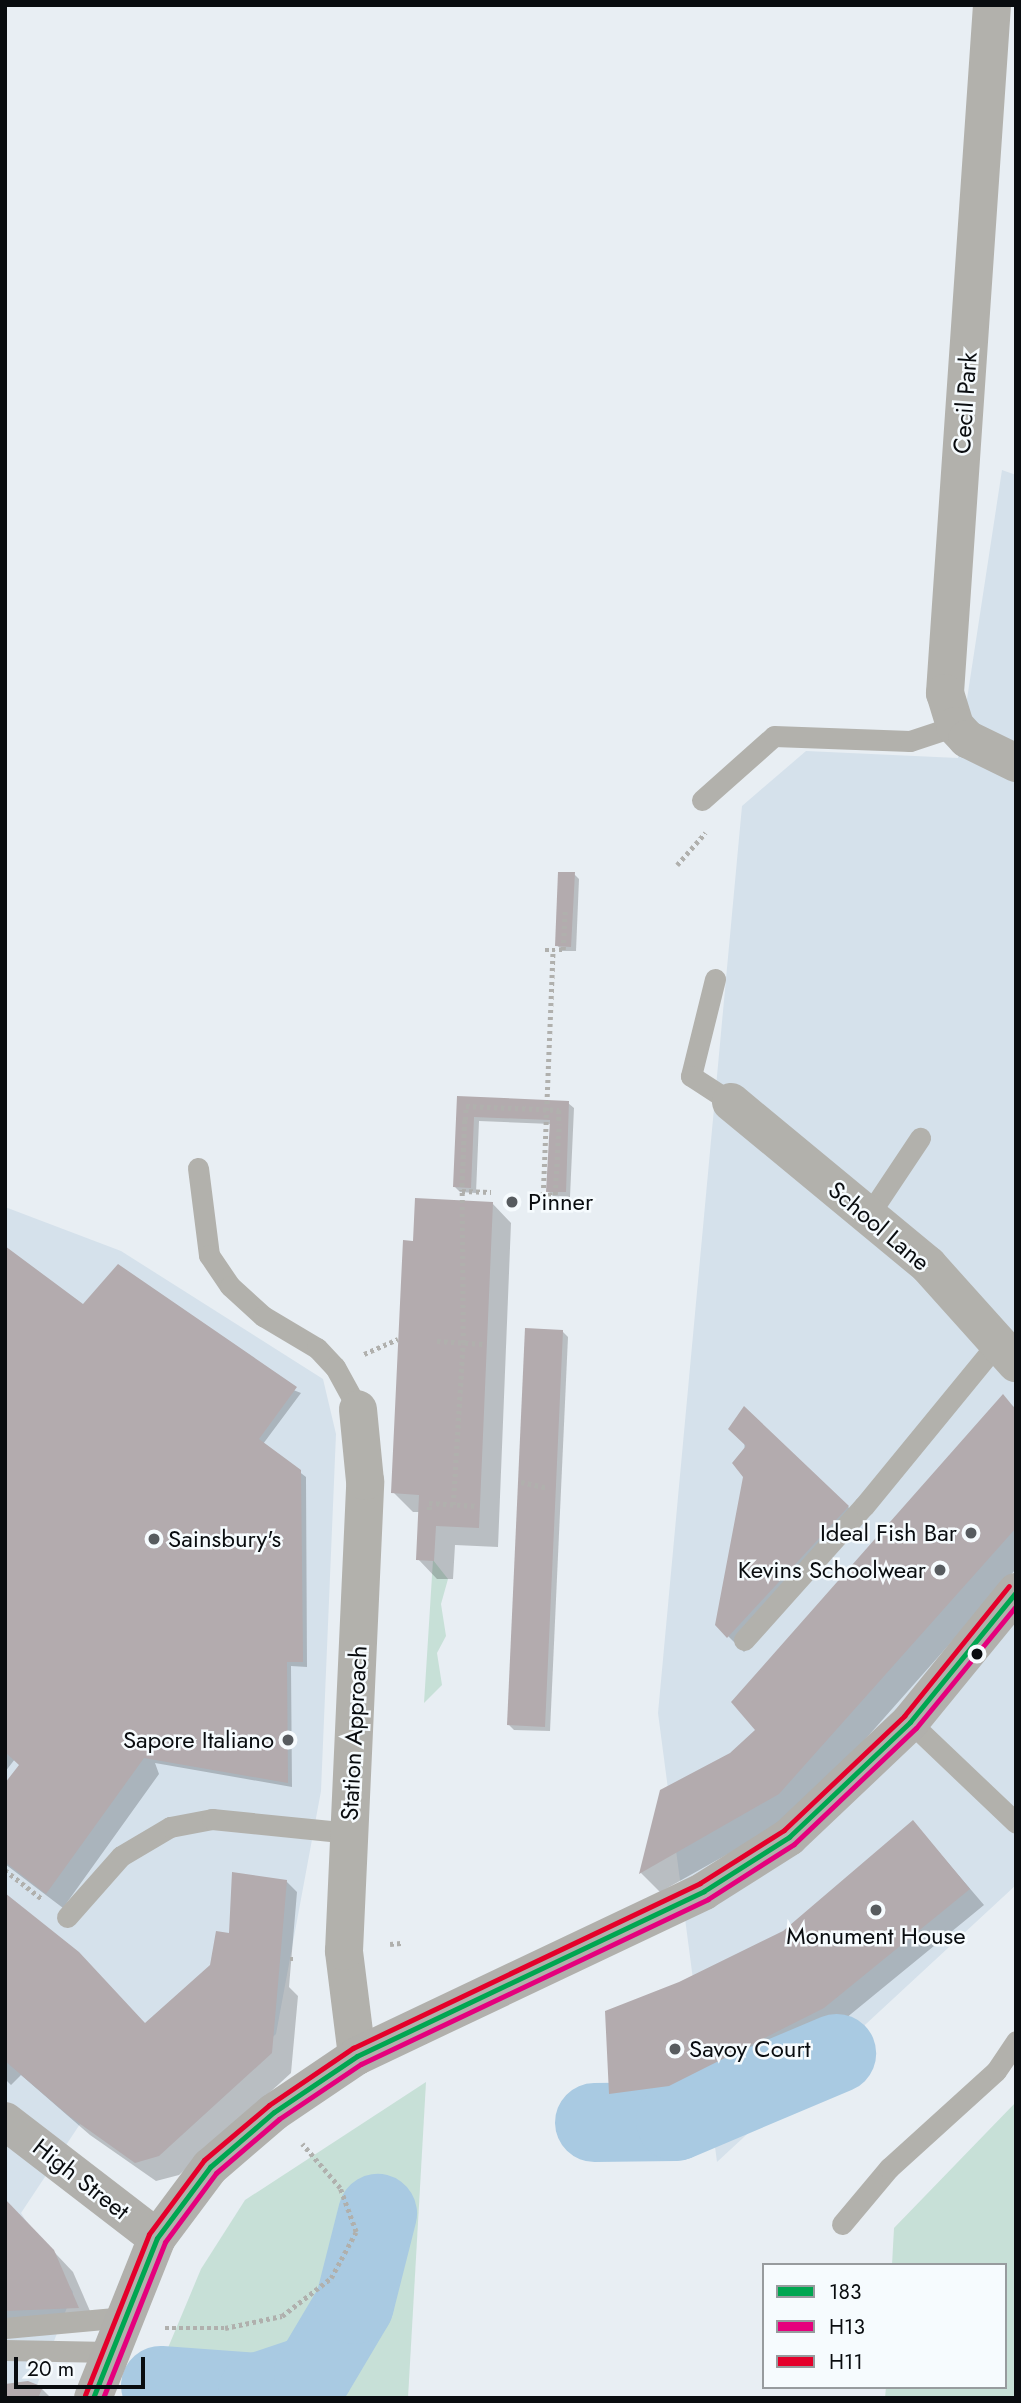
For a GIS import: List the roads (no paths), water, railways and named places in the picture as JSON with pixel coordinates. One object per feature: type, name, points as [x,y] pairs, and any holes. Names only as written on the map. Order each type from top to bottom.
[{"type":"street","name":"Cecil Park","points":[[955,726],[945,693],[992,5]]},
{"type":"street","points":[[955,726],[977,748],[1016,763]]},
{"type":"street","name":"School Lane","points":[[731,1102],[928,1265],[1006,1354]]},
{"type":"street","name":"Station Approach","points":[[357,2056],[344,1951],[365,1481],[358,1409]]},
{"type":"street","points":[[93,2398],[157,2238],[210,2167],[274,2112],[357,2056],[704,1891],[789,1837],[911,1722],[1016,1592]]},
{"type":"street","name":"High Street","points":[[5,2121],[157,2238]]},
{"type":"lane","points":[[702,800],[774,736],[910,741],[955,726]]},
{"type":"lane","points":[[715,979],[691,1076],[731,1102]]},
{"type":"lane","points":[[868,1216],[920,1138]]},
{"type":"lane","points":[[198,1168],[209,1255],[230,1286],[263,1316],[317,1348],[335,1367],[358,1409]]},
{"type":"lane","points":[[744,1640],[1006,1354]]},
{"type":"lane","points":[[911,1722],[957,1772],[1016,1824]]},
{"type":"lane","points":[[67,1917],[121,1856],[170,1827],[212,1819],[350,1833]]},
{"type":"lane","points":[[842,2224],[889,2168],[996,2071],[1016,2041]]},
{"type":"lane","points":[[5,2328],[119,2333]]},
{"type":"lane","points":[[5,2350],[119,2333]]},
{"type":"waterway","points":[[594,2122],[675,2121],[836,2053]]},
{"type":"waterway","points":[[160,2385],[257,2392],[313,2373],[354,2304],[377,2213]]},
{"type":"place","name":"Pinner","points":[[512,1202]]},
{"type":"place","name":"Ideal Fish Bar","points":[[971,1533]]},
{"type":"place","name":"Sainsbury's","points":[[154,1539]]},
{"type":"place","name":"Kevins Schoolwear","points":[[940,1570]]},
{"type":"place","name":"Sapore Italiano","points":[[288,1740]]},
{"type":"place","name":"Monument House","points":[[876,1910]]},
{"type":"place","name":"Savoy Court","points":[[675,2049]]}]
